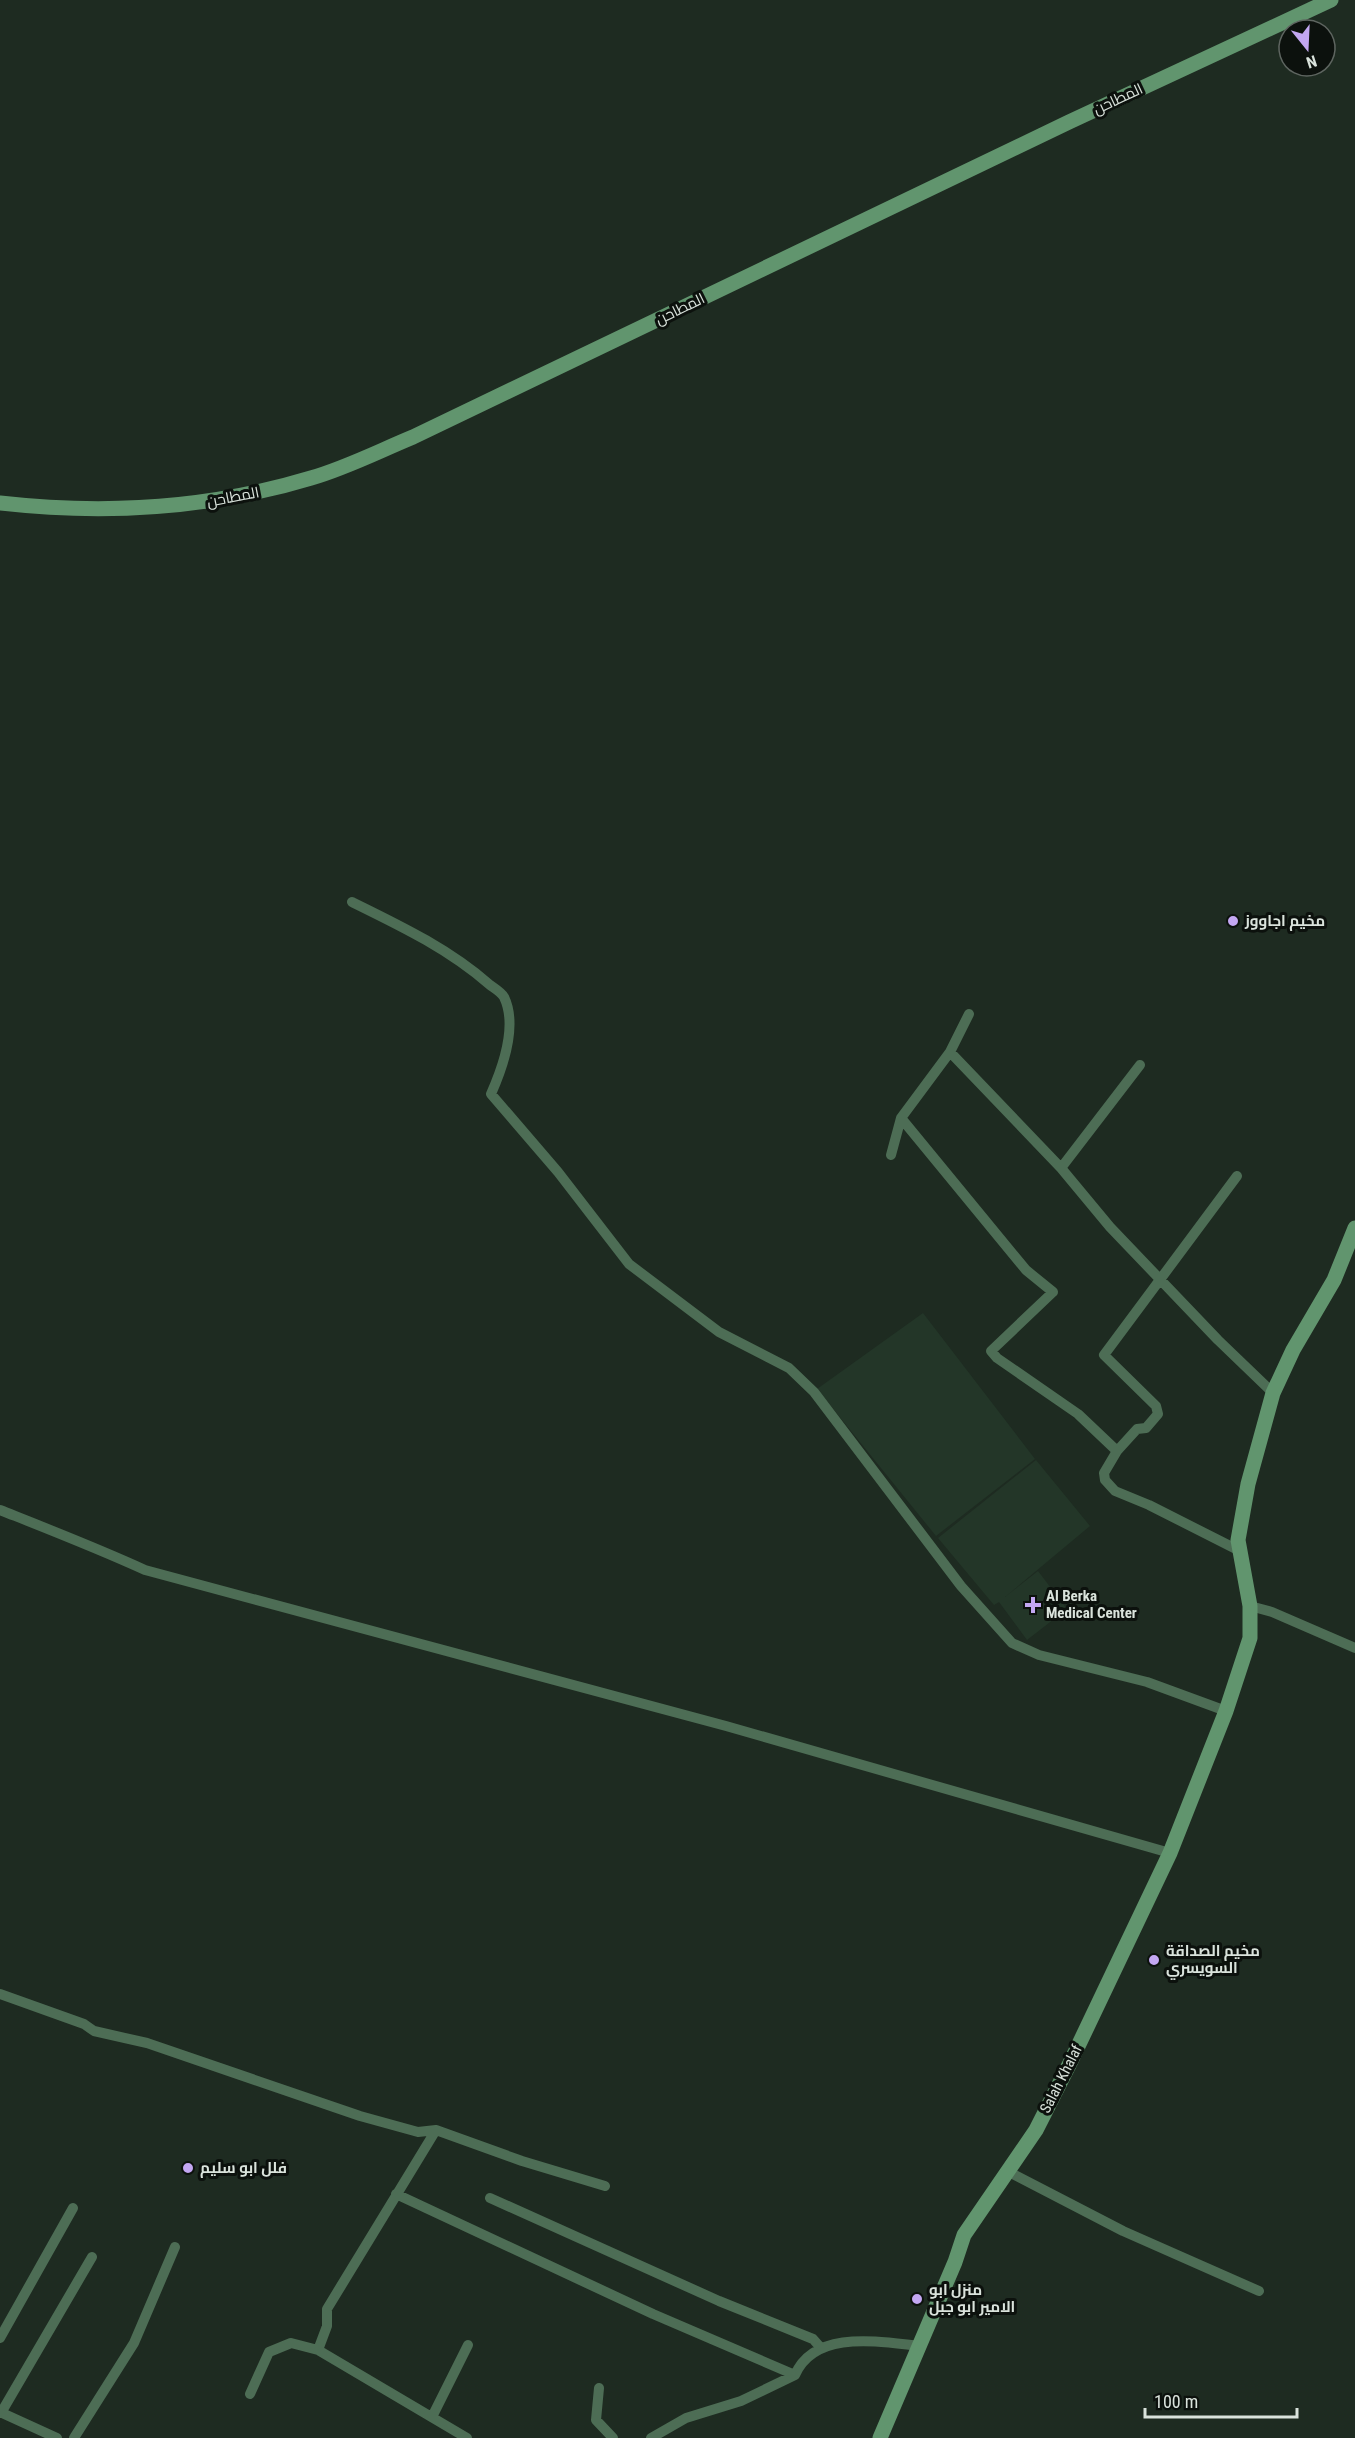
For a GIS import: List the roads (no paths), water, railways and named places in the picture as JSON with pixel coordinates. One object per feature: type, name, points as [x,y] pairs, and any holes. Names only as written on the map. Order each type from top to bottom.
[{"type":"main road","name":"المطاحن","points":[[0,503],[46,508],[137,509],[198,504],[245,496],[314,477],[413,437],[1080,117],[1331,0]]},
{"type":"main road","name":"Salah Khalaf","points":[[880,2438],[964,2235],[1036,2130],[1170,1853],[1226,1711],[1250,1638],[1250,1606],[1238,1540],[1248,1484],[1274,1393],[1293,1350],[1334,1280],[1355,1228]]},
{"type":"street","points":[[352,902],[416,933],[479,975],[504,996],[510,1031],[503,1068],[491,1094],[558,1172],[629,1264],[719,1332],[789,1368],[814,1392],[961,1586],[1012,1643],[1039,1655],[1147,1682],[1226,1711]]},
{"type":"street","points":[[891,1155],[901,1118],[950,1052],[969,1014]]},
{"type":"street","points":[[950,1052],[1061,1168],[1110,1227],[1218,1340],[1274,1393]]},
{"type":"street","points":[[1061,1168],[1140,1065]]},
{"type":"street","points":[[901,1118],[1026,1270],[1053,1292],[992,1351],[997,1358],[1078,1414],[1117,1451]]},
{"type":"street","points":[[1237,1176],[1104,1355],[1156,1406],[1158,1414],[1146,1428],[1137,1429],[1117,1451],[1104,1473],[1105,1480],[1115,1491],[1149,1505],[1240,1551]]},
{"type":"street","points":[[0,1510],[22,1521],[74,1538],[145,1570],[726,1726],[1170,1853]]},
{"type":"street","points":[[1250,1606],[1272,1612],[1355,1648]]},
{"type":"street","points":[[0,1994],[84,2024],[93,2031],[147,2043],[360,2116],[418,2132],[436,2130],[522,2161],[605,2186]]},
{"type":"street","points":[[318,2350],[327,2326],[327,2309],[436,2130]]},
{"type":"street","points":[[1009,2172],[1123,2231],[1259,2291]]},
{"type":"street","points":[[396,2194],[653,2314],[795,2375]]},
{"type":"street","points":[[490,2198],[719,2301],[813,2339],[821,2348]]},
{"type":"street","points":[[0,2337],[73,2208]]},
{"type":"street","points":[[74,2438],[134,2343],[175,2247]]},
{"type":"street","points":[[57,2438],[1,2413],[92,2257]]},
{"type":"street","points":[[651,2438],[686,2418],[741,2400],[795,2375],[801,2360],[821,2348],[861,2340],[920,2346]]},
{"type":"street","points":[[250,2394],[269,2352],[291,2343],[318,2350],[467,2438]]},
{"type":"street","points":[[432,2417],[468,2345]]},
{"type":"street","points":[[599,2388],[597,2420],[613,2438]]},
{"type":"place","name":"مخيم اجاووز","points":[[1233,921]]},
{"type":"place","name":"Al Berka Medical Center","points":[[1033,1605]]},
{"type":"place","name":"مخيم الصداقة السويسري","points":[[1154,1960]]},
{"type":"place","name":"فلل ابو سليم","points":[[188,2168]]},
{"type":"place","name":"منزل ابو الامير ابو جبل","points":[[917,2299]]}]
